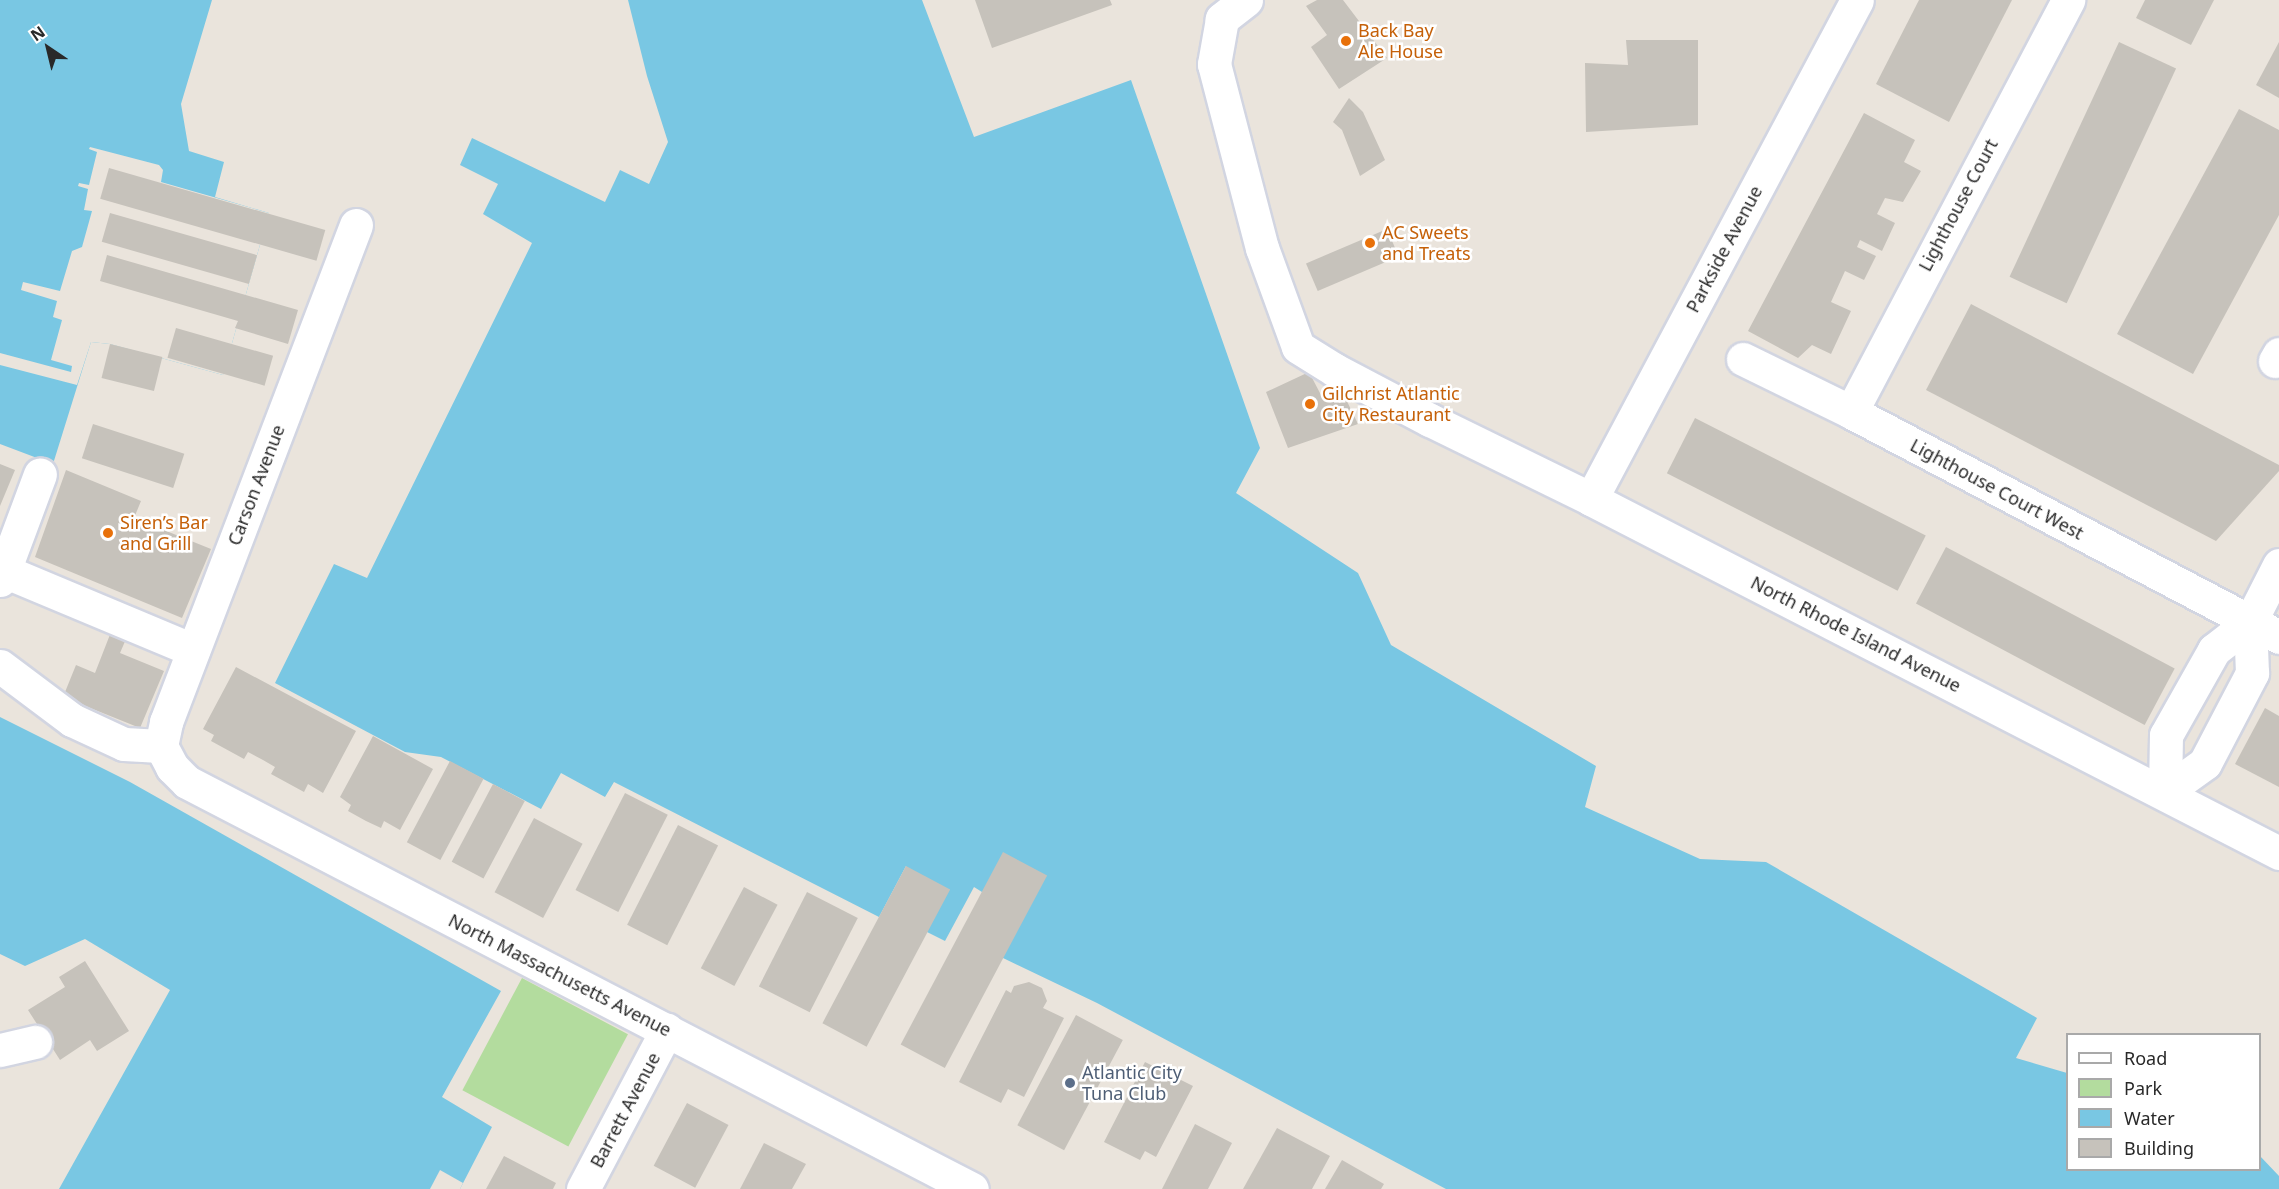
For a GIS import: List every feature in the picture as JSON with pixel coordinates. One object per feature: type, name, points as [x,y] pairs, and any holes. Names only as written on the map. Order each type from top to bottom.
[{"type":"street","name":"North Rhode Island Avenue","points":[[1246,0],[1222,19],[1214,64],[1262,248],[1298,347],[1335,370],[1430,420],[1591,499],[2165,792],[2279,853]]},
{"type":"street","name":"Parkside Avenue","points":[[1591,499],[1857,0]]},
{"type":"street","name":"Lighthouse Court","points":[[1851,412],[1997,129],[2067,0]]},
{"type":"street","name":"Carson Avenue","points":[[161,746],[166,722],[356,225]]},
{"type":"street","name":"Lighthouse Court West","points":[[1743,359],[1851,412],[2279,637]]},
{"type":"street","points":[[40,474],[2,575],[193,650]]},
{"type":"street","points":[[2165,792],[2166,735],[2214,650],[2250,622],[2279,565]]},
{"type":"street","points":[[2165,792],[2205,764],[2252,673],[2250,622]]},
{"type":"street","points":[[0,666],[72,720],[124,744],[161,746]]},
{"type":"street","name":"North Massachusetts Avenue","points":[[161,746],[171,767],[187,782],[667,1030],[960,1186]]},
{"type":"street","name":"Barrett Avenue","points":[[583,1189],[667,1030]]},
{"type":"street","points":[[0,1050],[35,1042]]},
{"type":"green space","points":[[522,978],[628,1034],[568,1146],[462,1090]]},
{"type":"water","points":[[0,0],[212,0],[181,104],[189,151],[224,162],[215,197],[269,213],[223,375],[110,344],[91,342],[53,464],[0,444]]},
{"type":"water","points":[[628,0],[922,0],[974,137],[1131,80],[1260,448],[1236,493],[1358,573],[1391,645],[1596,766],[1585,807],[1700,859],[1766,862],[2037,1018],[2016,1058],[2066,1073],[2066,1171],[2261,1171],[2261,1157],[2279,1176],[2279,1189],[1446,1189],[1097,1003],[1003,958],[982,892],[974,887],[945,941],[927,932],[906,866],[879,917],[614,782],[605,797],[561,773],[541,809],[441,757],[405,752],[275,683],[334,564],[367,578],[532,243],[483,214],[498,184],[460,165],[472,138],[605,202],[620,170],[649,184],[668,142],[647,76]]},
{"type":"water","points":[[0,717],[130,782],[501,991],[442,1097],[492,1127],[460,1189],[59,1189],[170,990],[85,939],[25,966],[0,954]]},
{"type":"pier","points":[[90,147],[159,165],[163,170],[161,182],[269,213],[223,375],[110,344],[91,342],[77,385],[0,365],[0,353],[71,372],[72,366],[51,360],[62,320],[53,317],[57,301],[21,290],[23,282],[60,291],[72,251],[82,247],[92,211],[84,210],[88,189],[78,186],[79,183],[89,185],[97,152],[89,149]]},
{"type":"pier","points":[[440,1170],[463,1183],[460,1189],[430,1189]]},
{"type":"building","points":[[975,0],[1110,0],[1112,5],[992,48]]},
{"type":"building","name":"Back Bay Ale House","points":[[1317,0],[1343,0],[1387,58],[1339,89],[1311,47],[1327,35],[1306,6]]},
{"type":"building","points":[[1919,0],[2012,0],[1949,122],[1876,84]]},
{"type":"building","points":[[2145,0],[2214,0],[2191,45],[2136,18]]},
{"type":"building","points":[[1626,40],[1698,40],[1698,125],[1586,132],[1585,63],[1628,65]]},
{"type":"building","points":[[2119,42],[2176,69],[2067,303],[2010,277]]},
{"type":"building","points":[[2279,42],[2279,98],[2256,85]]},
{"type":"building","points":[[1349,98],[1363,112],[1385,160],[1360,176],[1342,130],[1333,122]]},
{"type":"building","points":[[2239,109],[2279,130],[2279,215],[2193,374],[2117,334]]},
{"type":"building","points":[[1864,113],[1915,140],[1904,162],[1921,171],[1903,202],[1885,198],[1877,214],[1895,223],[1882,251],[1860,240],[1857,247],[1876,256],[1864,280],[1845,271],[1831,302],[1851,311],[1831,354],[1812,345],[1798,358],[1748,331]]},
{"type":"building","points":[[109,168],[325,230],[316,261],[100,199]]},
{"type":"building","points":[[110,213],[257,255],[249,284],[102,242]]},
{"type":"building","name":"AC Sweets and Treats","points":[[1387,229],[1399,257],[1318,291],[1306,263]]},
{"type":"building","points":[[107,255],[298,310],[288,344],[235,328],[238,321],[100,281]]},
{"type":"building","points":[[1971,304],[2279,465],[2279,471],[2216,541],[1926,390]]},
{"type":"building","points":[[176,328],[273,356],[265,386],[167,358]]},
{"type":"building","points":[[110,344],[162,357],[154,391],[102,378]]},
{"type":"building","name":"Gilchrist Atlantic City Restaurant","points":[[1309,372],[1321,395],[1341,389],[1358,424],[1288,448],[1266,392]]},
{"type":"building","points":[[1695,418],[1926,536],[1898,591],[1667,473]]},
{"type":"building","points":[[93,424],[184,454],[173,488],[82,458]]},
{"type":"building","points":[[0,464],[15,470],[0,506]]},
{"type":"building","name":"Siren’s Bar and Grill","points":[[66,470],[141,501],[134,518],[211,549],[182,618],[35,557]]},
{"type":"building","points":[[1946,547],[2175,669],[2145,725],[1916,604]]},
{"type":"building","points":[[111,632],[126,639],[120,653],[164,671],[140,728],[63,697],[76,665],[95,673]]},
{"type":"building","points":[[236,667],[356,731],[323,793],[308,784],[304,792],[271,774],[275,767],[263,760],[248,752],[244,759],[211,741],[214,735],[203,729]]},
{"type":"building","points":[[2265,708],[2279,716],[2279,787],[2235,764]]},
{"type":"building","points":[[373,736],[433,769],[400,830],[384,821],[381,828],[366,821],[348,811],[351,805],[340,797]]},
{"type":"building","points":[[450,761],[484,779],[440,860],[407,842]]},
{"type":"building","points":[[493,784],[525,801],[483,879],[452,862]]},
{"type":"building","points":[[625,793],[668,815],[618,912],[576,890]]},
{"type":"building","points":[[534,818],[583,844],[543,918],[495,892]]},
{"type":"building","points":[[678,825],[718,845],[667,945],[627,925]]},
{"type":"building","points":[[1003,852],[1047,875],[945,1068],[901,1044]]},
{"type":"building","points":[[906,866],[950,889],[867,1047],[822,1023]]},
{"type":"building","points":[[744,887],[778,905],[734,986],[701,968]]},
{"type":"building","points":[[807,892],[858,918],[810,1012],[759,986]]},
{"type":"building","points":[[85,961],[129,1031],[97,1051],[90,1040],[60,1060],[28,1010],[65,987],[59,977]]},
{"type":"building","points":[[1029,982],[1042,988],[1047,1001],[1043,1008],[1064,1018],[1024,1097],[1008,1089],[1001,1103],[959,1082],[1006,990],[1011,993],[1014,986]]},
{"type":"building","name":"Atlantic City Tuna Club","points":[[1076,1015],[1123,1040],[1064,1150],[1017,1125]]},
{"type":"building","points":[[1145,1062],[1193,1086],[1156,1157],[1145,1151],[1140,1160],[1104,1142]]},
{"type":"building","points":[[687,1103],[728,1125],[695,1188],[654,1166]]},
{"type":"building","points":[[1195,1124],[1232,1143],[1208,1189],[1162,1189]]},
{"type":"building","points":[[1277,1128],[1330,1156],[1312,1189],[1243,1189]]},
{"type":"building","points":[[764,1143],[806,1164],[792,1189],[740,1189]]},
{"type":"building","points":[[504,1156],[556,1183],[553,1189],[486,1189]]},
{"type":"building","points":[[1342,1160],[1384,1184],[1381,1189],[1325,1189]]},
{"type":"place","name":"Back Bay Ale House","points":[[1346,41]]},
{"type":"place","name":"AC Sweets and Treats","points":[[1370,243]]},
{"type":"place","name":"Gilchrist Atlantic City Restaurant","points":[[1310,404]]},
{"type":"place","name":"Siren’s Bar and Grill","points":[[108,533]]},
{"type":"place","name":"Atlantic City Tuna Club","points":[[1070,1083]]}]
